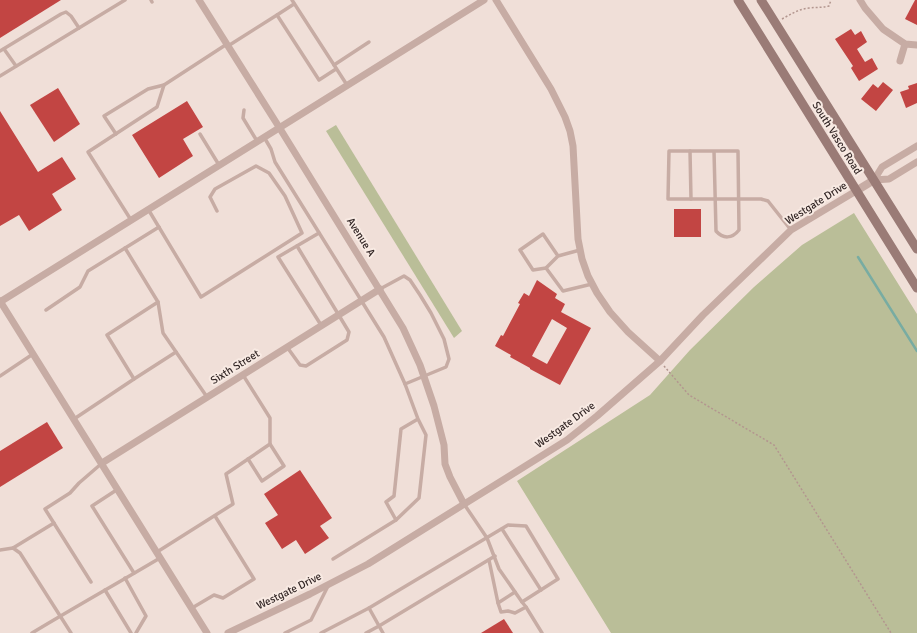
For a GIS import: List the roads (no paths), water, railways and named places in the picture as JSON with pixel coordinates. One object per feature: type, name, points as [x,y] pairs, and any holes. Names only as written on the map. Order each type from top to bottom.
[{"type":"main road","name":"South Vasco Road","points":[[738,0],[917,288]]},
{"type":"main road","name":"South Vasco Road","points":[[761,0],[917,249]]},
{"type":"street","name":"Avenue A","points":[[199,0],[403,328],[424,375],[434,406],[444,445],[445,464],[450,478],[464,504]]},
{"type":"street","points":[[207,633],[0,301],[484,0]]},
{"type":"street","points":[[496,0],[551,89],[565,117],[570,131],[573,146],[578,239],[582,259],[588,276],[597,294],[610,312],[628,332],[660,361]]},
{"type":"street","points":[[860,0],[883,29],[905,44],[917,44]]},
{"type":"street","points":[[900,60],[905,44]]},
{"type":"street","points":[[874,180],[882,167],[917,146]]},
{"type":"street","points":[[874,180],[889,179],[917,162]]},
{"type":"street","name":"Westgate Drive","points":[[228,633],[368,564],[567,440],[660,361],[703,315],[791,230],[874,180]]},
{"type":"street","name":"Sixth Street","points":[[102,463],[380,289]]},
{"type":"lane","points":[[0,76],[79,28],[118,2],[125,0]]},
{"type":"lane","points":[[116,134],[104,116],[148,89],[164,85],[277,15],[293,2],[347,85]]},
{"type":"lane","points":[[0,52],[66,12],[71,16],[79,28]]},
{"type":"lane","points":[[277,15],[319,80],[336,69]]},
{"type":"lane","points":[[334,65],[369,42]]},
{"type":"lane","points":[[4,49],[16,66]]},
{"type":"lane","points":[[131,220],[88,152],[157,107],[164,85]]},
{"type":"lane","points":[[244,110],[243,118],[260,139],[271,148],[274,162],[384,337],[426,435],[419,498],[396,520],[333,560]]},
{"type":"lane","points":[[200,134],[219,165]]},
{"type":"lane","points":[[714,151],[714,199],[716,231],[723,237],[736,234],[739,230],[738,199],[738,151],[714,151],[669,151],[668,199],[691,199],[714,199],[738,199],[761,199],[768,201],[791,230]]},
{"type":"lane","points":[[690,151],[691,199]]},
{"type":"lane","points":[[148,209],[201,297],[302,233],[285,196],[269,173],[256,166],[215,189],[210,197],[217,211]]},
{"type":"lane","points":[[46,310],[80,286],[88,271],[159,227]]},
{"type":"lane","points":[[319,233],[278,258],[321,325]]},
{"type":"lane","points":[[558,256],[543,234],[520,250],[533,270],[546,268],[558,256],[580,250]]},
{"type":"lane","points":[[287,347],[300,365],[306,366],[347,340],[349,332],[297,246]]},
{"type":"lane","points":[[125,248],[158,302],[163,333],[206,397]]},
{"type":"lane","points":[[546,268],[563,291],[592,284]]},
{"type":"lane","points":[[380,289],[404,276],[410,280],[431,313],[444,339],[449,359],[446,366],[405,384]]},
{"type":"lane","points":[[134,379],[107,335],[158,302]]},
{"type":"lane","points":[[74,419],[176,352]]},
{"type":"lane","points":[[0,376],[33,354]]},
{"type":"lane","points":[[242,375],[270,418],[270,444],[284,466],[262,481],[248,459]]},
{"type":"lane","points":[[396,520],[386,502],[394,496],[401,430],[418,419]]},
{"type":"lane","points":[[32,633],[134,573],[234,504],[226,474],[270,444]]},
{"type":"lane","points":[[92,582],[45,509],[70,493],[79,482],[102,463]]},
{"type":"lane","points":[[118,489],[92,506],[134,573]]},
{"type":"lane","points":[[464,504],[487,538],[499,569],[526,607],[542,633]]},
{"type":"lane","points":[[192,608],[214,595],[223,598],[254,579],[215,516]]},
{"type":"lane","points":[[0,550],[13,548],[54,523]]},
{"type":"lane","points":[[321,633],[369,608],[508,525],[526,526],[558,579],[522,602]]},
{"type":"lane","points":[[502,529],[541,590]]},
{"type":"lane","points":[[13,548],[20,553],[71,633]]},
{"type":"lane","points":[[366,633],[494,556]]},
{"type":"lane","points":[[489,560],[501,612],[508,611],[515,613],[526,607]]},
{"type":"lane","points":[[125,578],[146,616],[136,633]]},
{"type":"lane","points":[[285,633],[311,620],[330,584]]},
{"type":"lane","points":[[105,590],[131,633]]},
{"type":"lane","points":[[498,603],[515,592]]},
{"type":"lane","points":[[369,608],[383,633]]},
{"type":"waterway","points":[[858,257],[917,351]]}]
